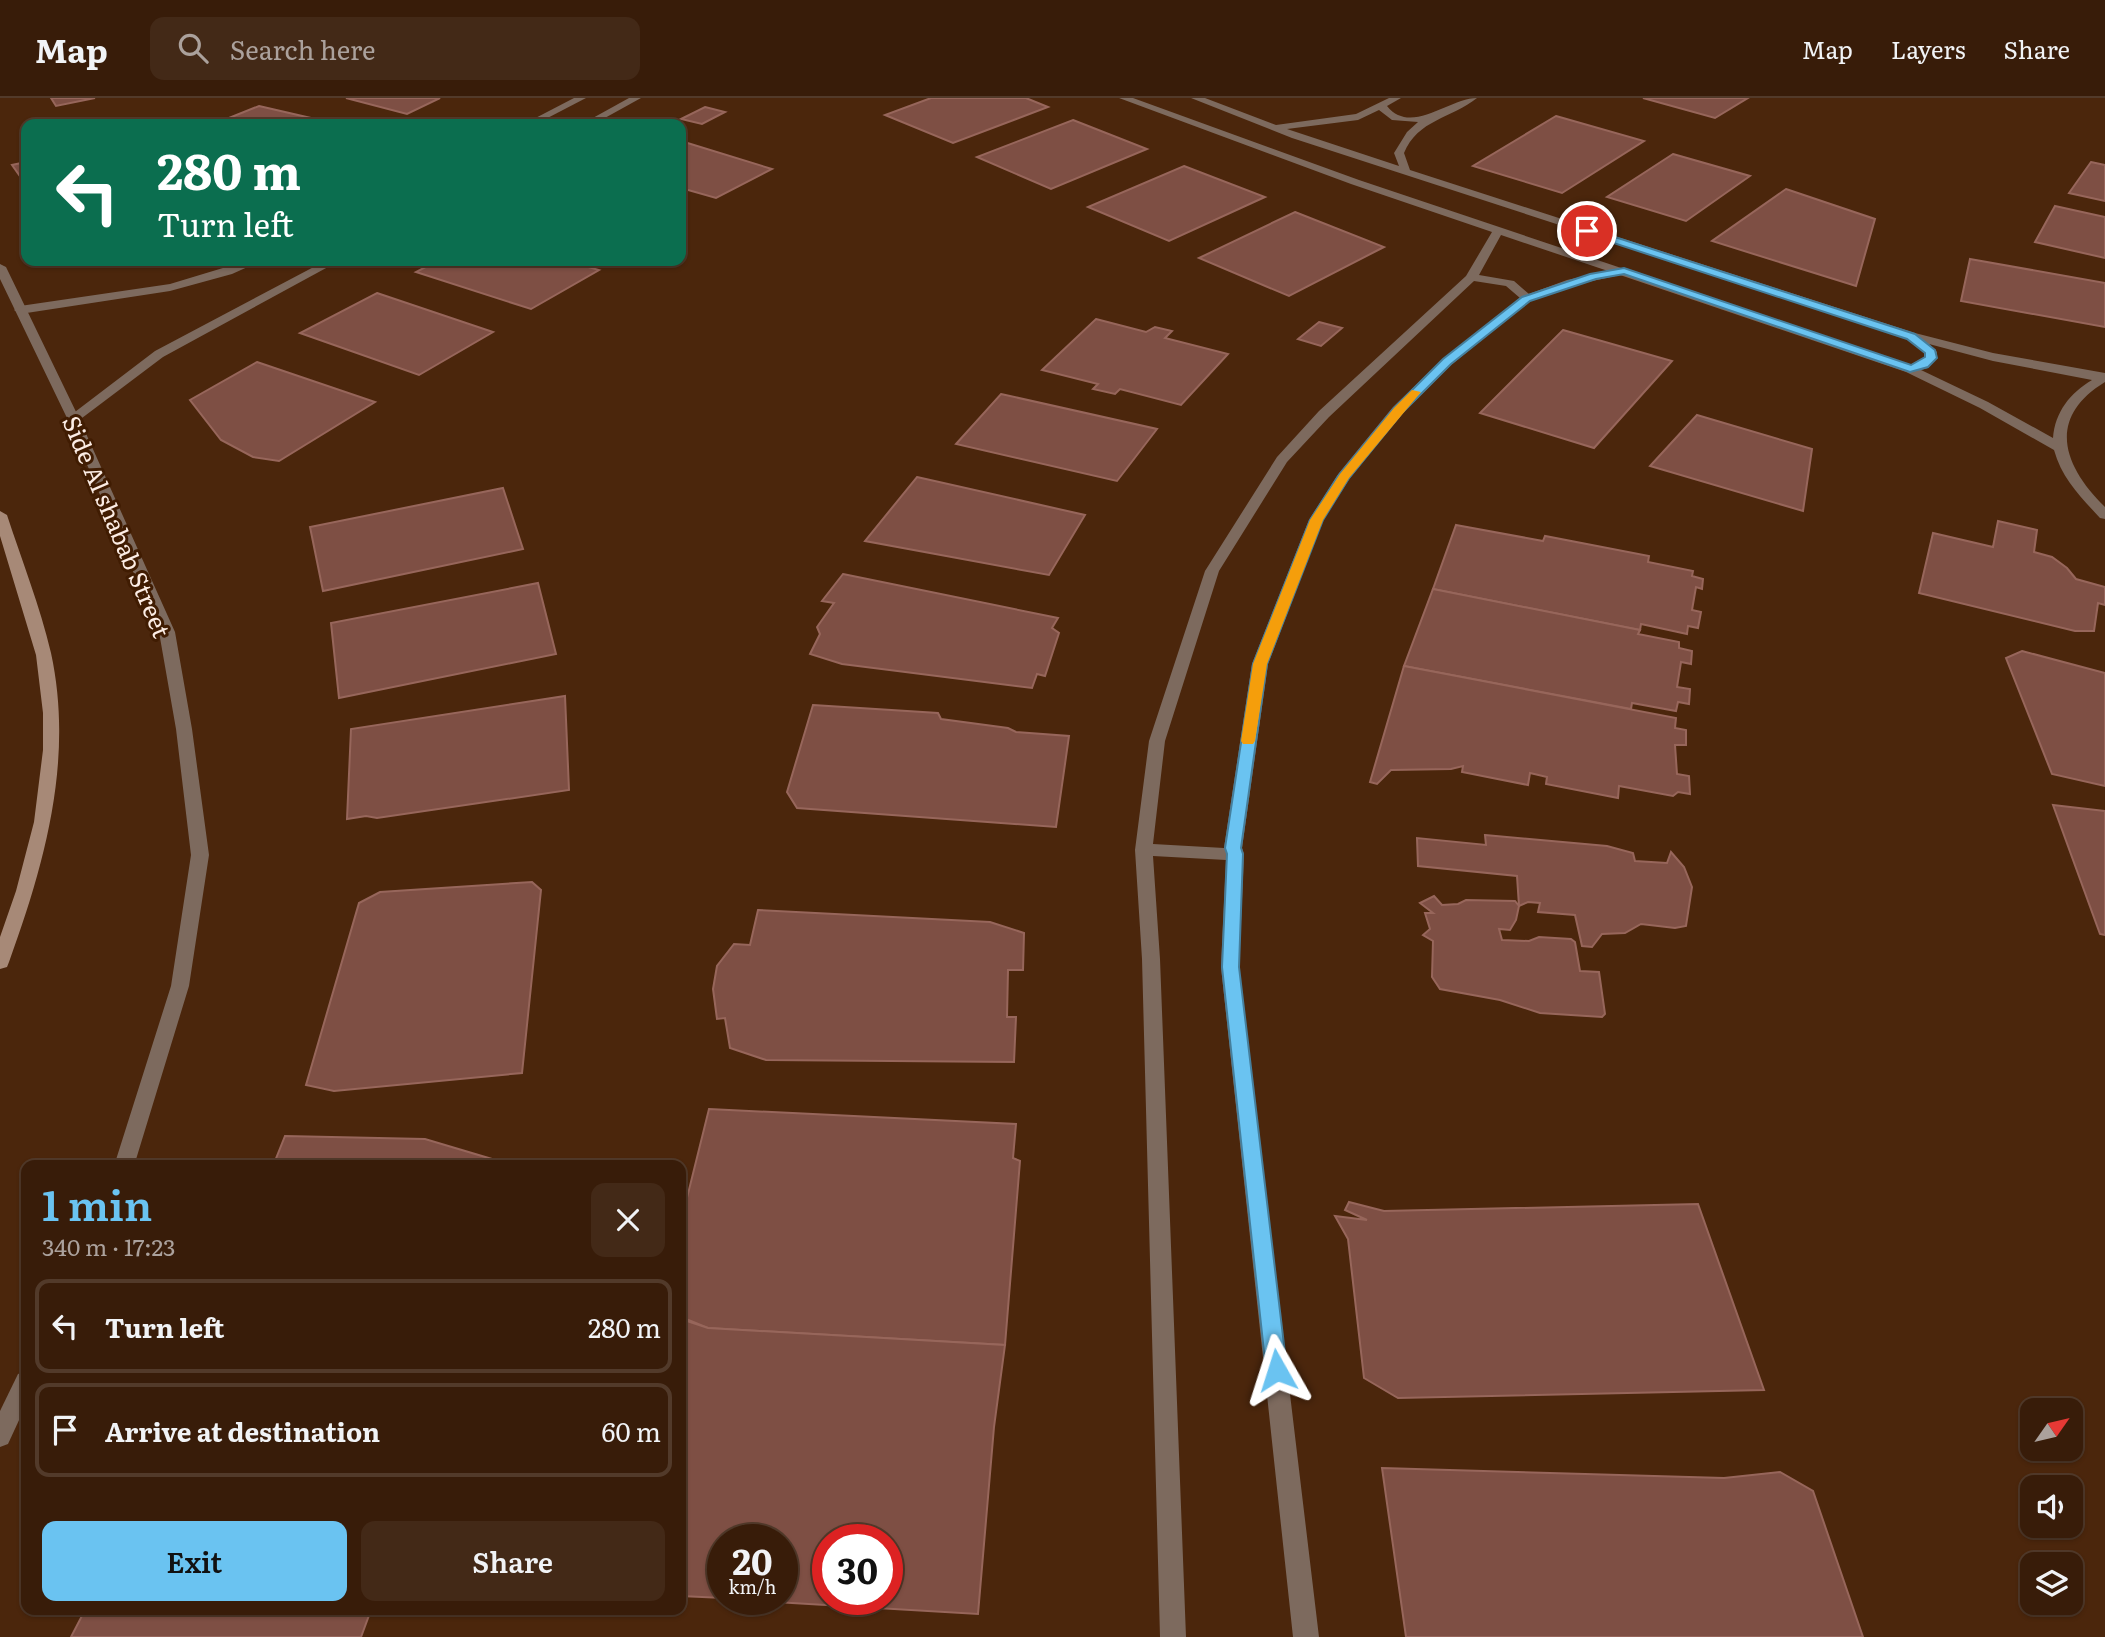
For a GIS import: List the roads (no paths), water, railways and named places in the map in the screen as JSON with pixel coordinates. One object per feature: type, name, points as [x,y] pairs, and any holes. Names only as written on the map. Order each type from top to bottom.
[{"type":"main road","points":[[0,515],[35,619],[47,675],[50,738],[48,804],[27,892],[0,961]]},
{"type":"street","points":[[539,119],[581,98]]},
{"type":"street","points":[[596,119],[636,98]]},
{"type":"street","points":[[1124,98],[1344,178],[1910,369],[1984,405],[2059,447]]},
{"type":"street","points":[[1196,98],[1406,172],[1911,337],[1993,357],[2104,377]]},
{"type":"street","points":[[1276,127],[1350,119],[1396,98]]},
{"type":"street","points":[[1406,172],[1399,153],[1408,136],[1433,118],[1472,98]]},
{"type":"street","points":[[1381,105],[1385,114],[1398,120],[1433,118]]},
{"type":"street","points":[[1173,1637],[1151,960],[1144,850],[1157,741],[1212,571],[1282,460],[1324,414],[1471,278],[1499,229]]},
{"type":"street","points":[[20,310],[162,288],[210,277],[241,266]]},
{"type":"street","points":[[73,418],[159,354],[324,266]]},
{"type":"street","name":"Side Al shabab Street","points":[[0,267],[73,418],[167,632],[184,729],[200,855],[180,986],[126,1160]]},
{"type":"street","points":[[1306,1637],[1251,1129],[1230,967],[1235,854],[1233,848],[1260,664],[1316,520],[1344,476],[1398,410],[1447,362],[1526,299],[1571,282],[1624,271]]},
{"type":"street","points":[[1471,278],[1494,279],[1513,284],[1523,290],[1526,299]]},
{"type":"street","points":[[1910,369],[1924,365],[1931,358],[1931,352],[1911,337]]},
{"type":"street","points":[[2104,377],[2075,396],[2060,419],[2059,447],[2076,484],[2105,515]]},
{"type":"street","points":[[1144,850],[1235,854]]},
{"type":"street","points":[[0,1436],[21,1392]]}]
